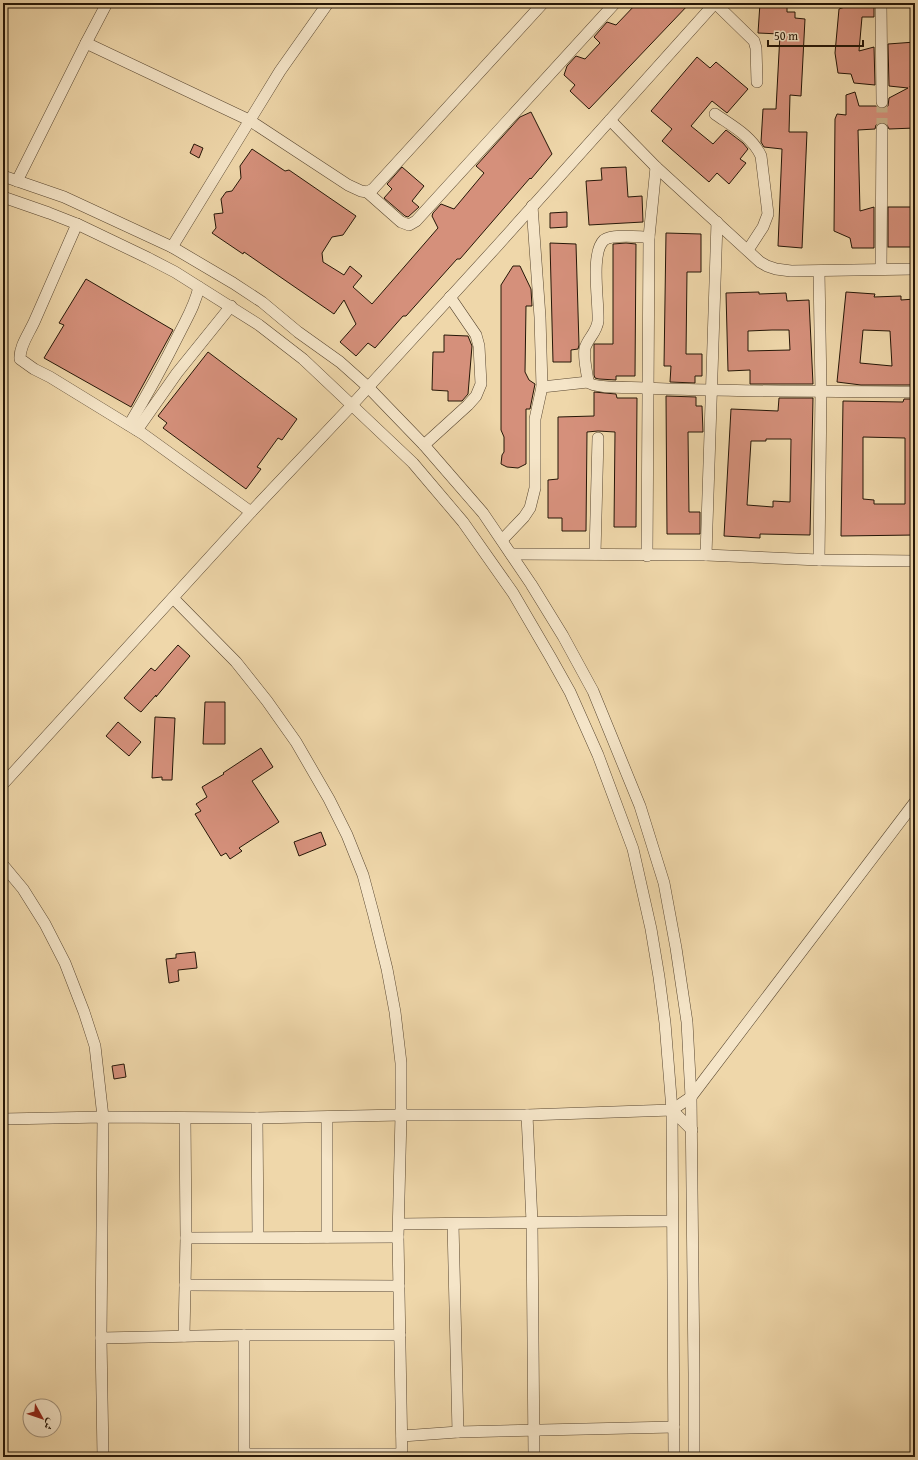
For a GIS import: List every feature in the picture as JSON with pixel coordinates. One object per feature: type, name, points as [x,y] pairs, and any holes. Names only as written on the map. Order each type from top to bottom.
[{"type":"street","points":[[17,181],[107,3]]},
{"type":"street","points":[[172,247],[280,71],[328,3]]},
{"type":"street","points":[[367,192],[373,189],[543,3]]},
{"type":"street","points":[[86,43],[249,120],[348,184],[361,191],[367,192],[401,222],[410,225],[416,221],[615,3]]},
{"type":"street","points":[[3,784],[251,512],[352,405],[715,3],[754,41],[756,48],[757,82]]},
{"type":"street","points":[[882,3],[882,102]]},
{"type":"street","points":[[715,114],[752,141],[761,156],[768,214],[763,227],[748,250]]},
{"type":"street","points":[[610,120],[656,166],[764,264],[776,269],[791,271],[915,269]]},
{"type":"street","points":[[881,269],[882,129]]},
{"type":"street","points":[[647,556],[649,237],[656,166]]},
{"type":"street","points":[[3,176],[64,197],[172,247],[262,302],[298,332],[340,362],[368,387],[424,445],[483,513],[502,540],[563,636],[593,691],[640,806],[664,883],[676,948],[687,1022],[692,1130],[694,1457]]},
{"type":"street","points":[[3,197],[77,224],[148,258],[231,306],[303,359],[413,463],[463,522],[513,593],[570,692],[600,761],[633,850],[651,929],[659,977],[665,1023],[672,1110],[674,1457]]},
{"type":"street","points":[[502,540],[524,517],[530,508],[533,499],[535,475],[535,419],[542,387],[540,317],[532,206]]},
{"type":"street","points":[[706,555],[717,222]]},
{"type":"street","points":[[77,224],[33,324],[21,347],[20,359],[34,369],[56,380],[133,428],[251,512]]},
{"type":"street","points":[[588,382],[585,349],[598,322],[596,262],[598,249],[602,242],[608,238],[649,237]]},
{"type":"street","points":[[820,271],[820,560]]},
{"type":"street","points":[[133,428],[196,302],[199,287]]},
{"type":"street","points":[[424,445],[468,405],[476,396],[481,384],[479,346],[476,335],[450,297]]},
{"type":"street","points":[[133,428],[231,306]]},
{"type":"street","points":[[164,364],[177,373]]},
{"type":"street","points":[[542,387],[588,382],[591,385],[598,386],[647,388],[915,392]]},
{"type":"street","points":[[595,554],[598,438]]},
{"type":"street","points":[[511,554],[595,554],[647,556],[706,555],[820,560],[915,561]]},
{"type":"street","points":[[173,598],[236,662],[267,701],[296,742],[330,799],[348,836],[363,876],[374,916],[390,983],[395,1012],[400,1063],[402,1115],[398,1237],[402,1456],[244,1455],[244,1335]]},
{"type":"street","points":[[3,1119],[527,1115],[672,1110],[691,1097],[915,802]]},
{"type":"street","points":[[3,865],[38,912],[65,963],[84,1012],[95,1046],[103,1118],[101,1338],[102,1457]]},
{"type":"street","points":[[672,1110],[692,1130]]},
{"type":"street","points":[[527,1115],[532,1222],[534,1457]]},
{"type":"street","points":[[327,1117],[327,1237]]},
{"type":"street","points":[[184,1336],[186,1238],[185,1118]]},
{"type":"street","points":[[258,1118],[258,1237]]},
{"type":"street","points":[[399,1224],[672,1221]]},
{"type":"street","points":[[453,1224],[458,1432]]},
{"type":"street","points":[[186,1238],[398,1237]]},
{"type":"street","points":[[185,1285],[399,1286]]},
{"type":"street","points":[[101,1338],[244,1335],[400,1335]]},
{"type":"street","points":[[402,1436],[458,1432],[674,1427]]},
{"type":"building","points":[[637,3],[690,3],[589,109],[570,91],[575,85],[564,75],[567,66],[576,56],[585,59],[600,43],[594,37],[607,22],[616,25]]},
{"type":"building","points":[[760,3],[787,3],[787,12],[795,12],[795,18],[805,19],[801,96],[790,95],[789,132],[807,132],[802,248],[778,246],[782,149],[764,147],[761,142],[763,109],[776,109],[780,34],[758,33]]},
{"type":"building","points":[[846,3],[874,3],[874,17],[862,17],[859,51],[874,47],[875,85],[854,83],[851,74],[838,73],[835,53],[839,9],[845,7]]},
{"type":"building","points":[[915,42],[915,86],[910,86],[915,104],[915,128],[889,129],[886,123],[882,122],[876,125],[875,129],[858,130],[860,211],[874,207],[874,248],[852,248],[850,238],[834,231],[835,119],[837,114],[846,115],[846,95],[855,92],[859,106],[876,106],[882,109],[888,106],[889,98],[908,88],[889,86],[888,44]]},
{"type":"building","points":[[697,57],[710,68],[716,62],[748,89],[727,113],[712,101],[691,126],[713,144],[726,130],[743,143],[748,149],[740,159],[746,163],[729,184],[717,173],[709,182],[662,141],[672,129],[651,111]]},
{"type":"building","points":[[531,112],[552,154],[460,259],[457,259],[375,348],[368,343],[356,356],[340,342],[356,324],[344,300],[334,314],[244,252],[243,254],[212,233],[216,228],[214,214],[223,213],[221,199],[226,192],[232,191],[241,178],[240,166],[252,149],[285,171],[289,170],[356,216],[343,235],[332,237],[322,253],[323,262],[344,275],[350,266],[362,276],[353,287],[372,304],[438,228],[432,216],[433,213],[441,204],[454,209],[484,173],[476,166],[520,117]]},
{"type":"building","points":[[194,144],[203,148],[199,158],[190,153]]},
{"type":"building","points":[[402,167],[424,186],[412,201],[419,207],[408,217],[384,198],[392,189],[387,184]]},
{"type":"building","points":[[626,167],[628,197],[642,196],[643,222],[589,225],[586,181],[602,180],[601,168]]},
{"type":"building","points":[[888,207],[915,207],[915,247],[888,247]]},
{"type":"building","points":[[567,212],[567,227],[550,228],[550,213]]},
{"type":"building","points":[[666,233],[701,234],[701,272],[687,272],[686,354],[702,354],[702,376],[695,376],[695,383],[670,382],[671,366],[664,366]]},
{"type":"building","points":[[550,243],[576,244],[579,345],[578,349],[571,350],[571,362],[553,362]]},
{"type":"building","points":[[613,244],[636,244],[635,376],[616,376],[616,380],[599,379],[595,378],[594,375],[594,344],[613,344]]},
{"type":"building","points":[[513,266],[520,266],[531,289],[532,306],[526,306],[525,372],[529,380],[535,384],[530,409],[526,409],[526,464],[518,468],[507,467],[501,464],[502,455],[504,452],[504,437],[501,430],[501,285]]},
{"type":"building","points":[[86,279],[173,330],[131,407],[44,358],[64,325],[59,323]]},
{"type":"building","points":[[846,292],[875,294],[874,297],[901,296],[901,300],[915,299],[915,385],[861,385],[837,382]],"holes":[[[863,330],[890,331],[892,366],[860,363]]]},
{"type":"building","points":[[726,293],[786,293],[787,301],[809,300],[813,384],[750,384],[750,370],[728,371]],"holes":[[[789,330],[790,350],[748,351],[748,331]]]},
{"type":"building","points":[[444,335],[468,336],[472,346],[468,394],[462,401],[448,401],[448,391],[432,390],[433,352],[444,352]]},
{"type":"building","points":[[208,352],[297,419],[282,440],[278,438],[257,467],[261,469],[246,489],[163,428],[167,423],[158,416]]},
{"type":"building","points":[[594,392],[616,394],[617,398],[637,398],[636,527],[614,527],[615,432],[598,431],[587,432],[586,531],[562,531],[562,518],[548,518],[548,480],[558,479],[558,417],[594,416]]},
{"type":"building","points":[[666,396],[696,397],[696,406],[702,406],[703,432],[688,432],[689,512],[700,512],[700,534],[667,534]]},
{"type":"building","points":[[779,398],[813,398],[810,535],[760,534],[760,538],[724,536],[731,409],[778,411]],"holes":[[[766,439],[791,439],[790,502],[773,501],[773,507],[747,505],[751,441],[766,441]]]},
{"type":"building","points":[[904,399],[915,399],[915,535],[841,536],[843,401],[903,402]],"holes":[[[863,437],[905,438],[905,504],[874,504],[874,500],[863,499]]]},
{"type":"building","points":[[178,645],[190,656],[156,697],[156,695],[141,712],[124,698],[151,668],[155,671]]},
{"type":"building","points":[[205,702],[225,702],[225,744],[203,744]]},
{"type":"building","points":[[155,717],[175,718],[172,780],[162,780],[162,777],[152,778]]},
{"type":"building","points":[[118,722],[141,742],[129,756],[106,736]]},
{"type":"building","points":[[261,748],[273,767],[252,781],[279,822],[239,848],[242,851],[230,859],[226,853],[221,856],[195,814],[201,811],[196,804],[207,797],[202,787],[224,774],[223,773]]},
{"type":"building","points":[[321,832],[326,845],[299,856],[294,842]]},
{"type":"building","points":[[195,952],[197,968],[178,970],[179,981],[169,983],[166,959],[176,958],[176,954]]},
{"type":"building","points":[[124,1064],[126,1077],[114,1079],[112,1066]]},
{"type":"tunnel","points":[[882,102],[882,129]]}]
